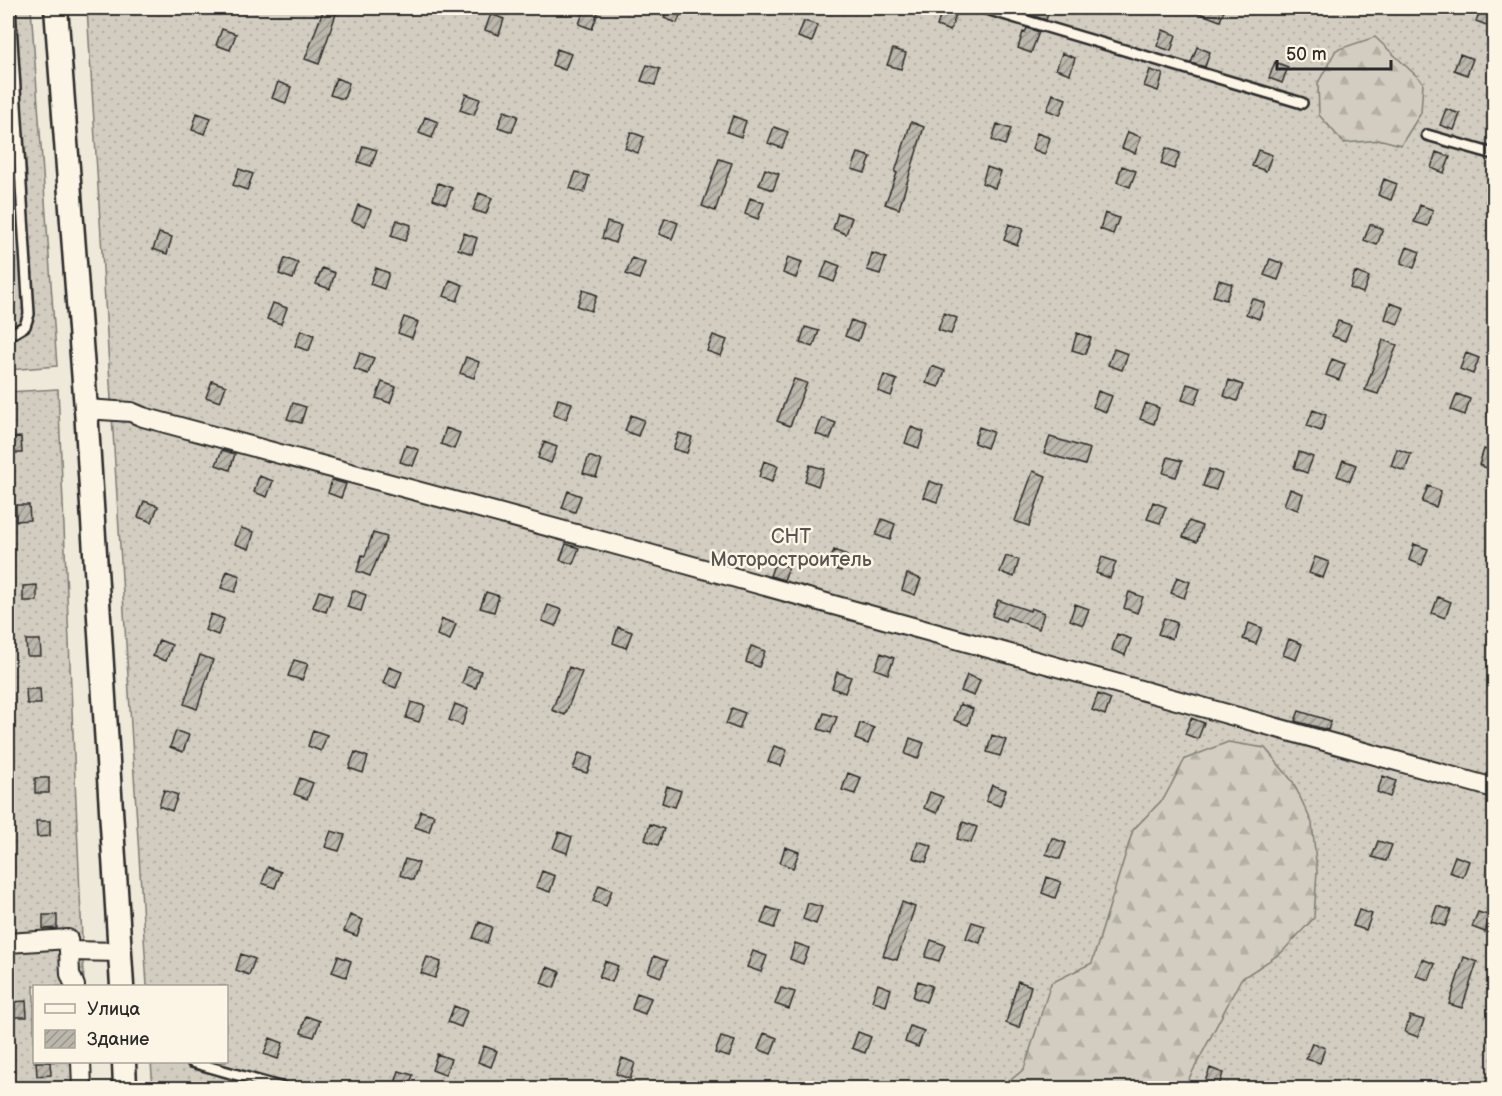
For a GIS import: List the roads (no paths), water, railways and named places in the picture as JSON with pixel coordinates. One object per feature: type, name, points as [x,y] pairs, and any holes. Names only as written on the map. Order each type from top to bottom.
[{"type":"street","points":[[56,8],[86,409],[122,985]]},
{"type":"street","points":[[86,409],[131,412],[256,449],[635,550],[1494,788]]},
{"type":"street","points":[[8,943],[68,939],[70,974],[74,985]]},
{"type":"street","points":[[69,951],[121,952]]},
{"type":"street","points":[[81,1063],[82,1089]]},
{"type":"street","points":[[124,1063],[125,1089]]},
{"type":"lane","points":[[10,8],[29,314],[25,326],[15,332]]},
{"type":"lane","points":[[983,8],[1302,103]]},
{"type":"lane","points":[[1428,135],[1494,154]]},
{"type":"lane","points":[[195,1063],[283,1089]]},
{"type":"park label","name":"СНТ Моторостроитель","points":[[791,548]]}]
